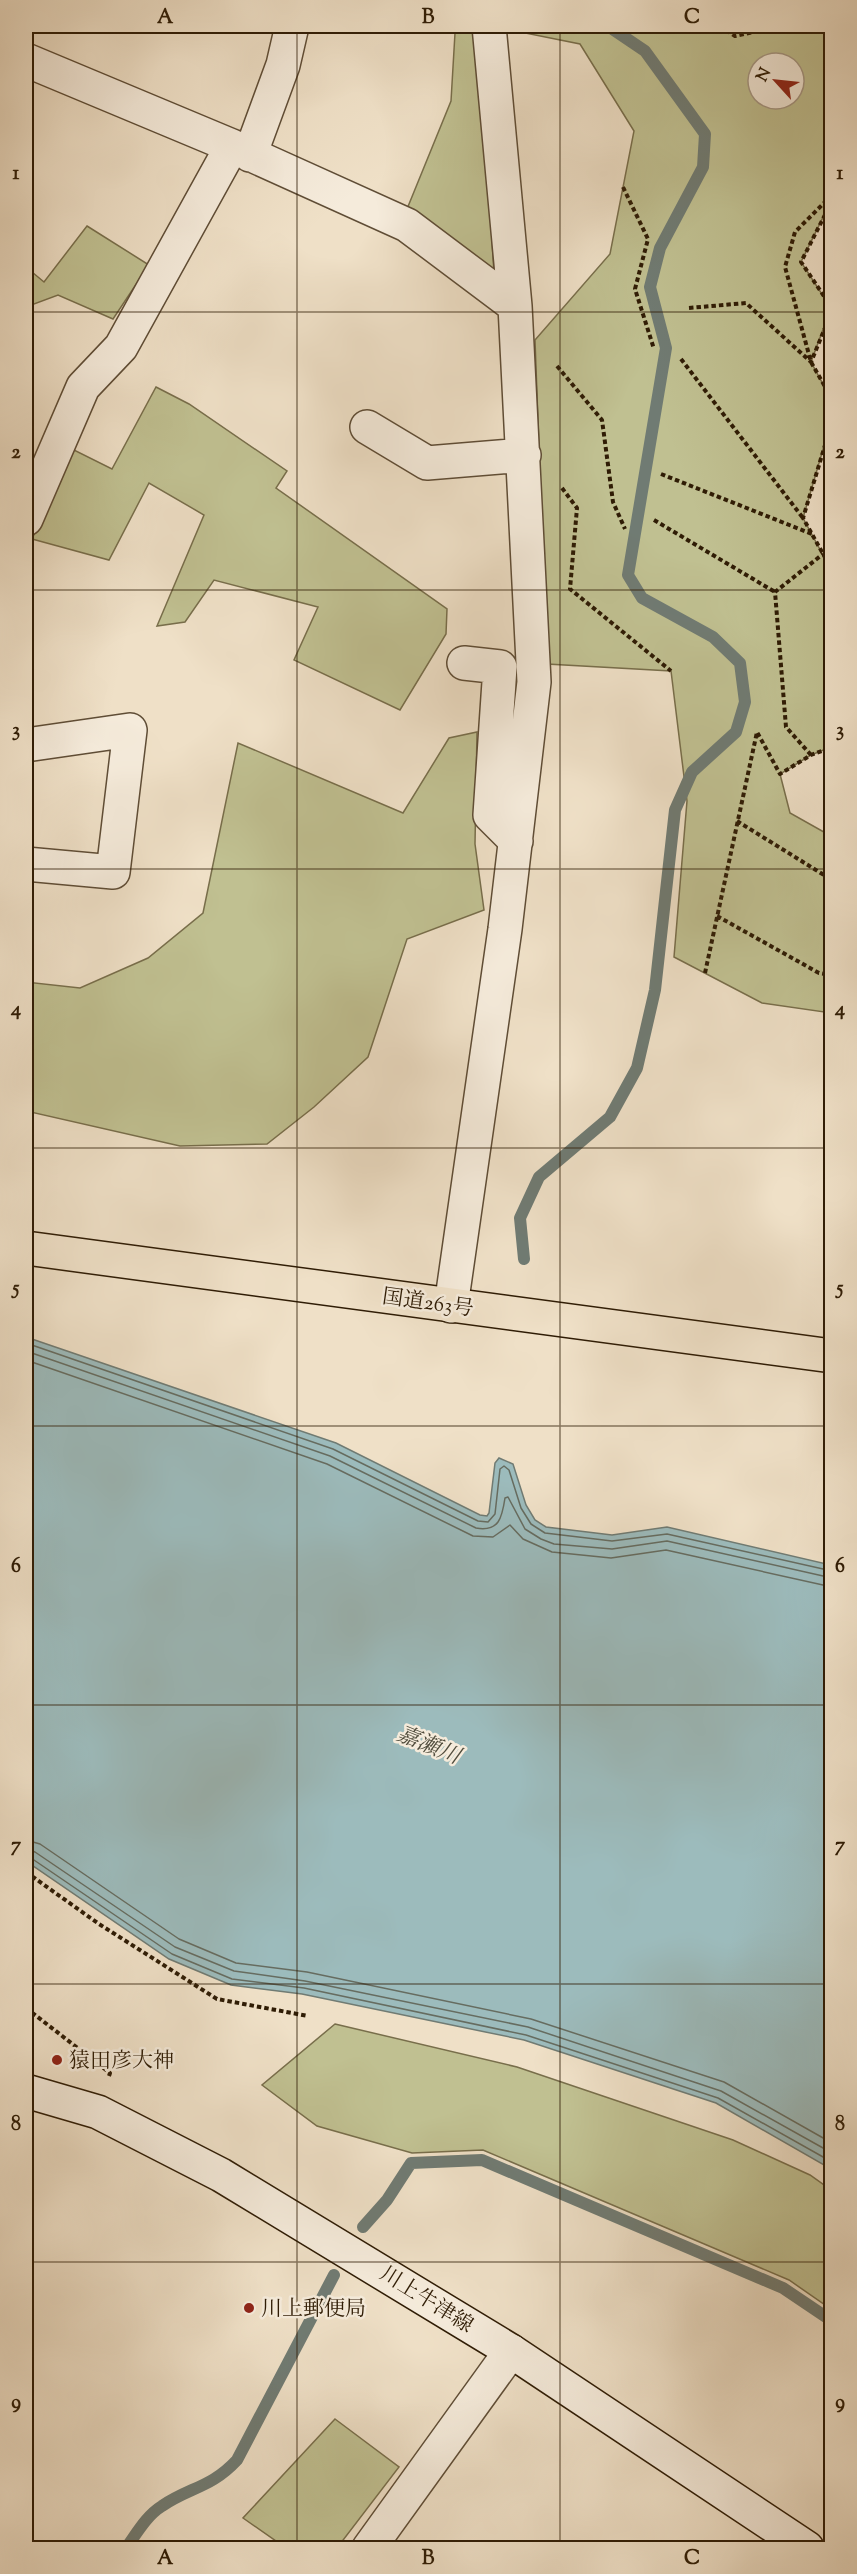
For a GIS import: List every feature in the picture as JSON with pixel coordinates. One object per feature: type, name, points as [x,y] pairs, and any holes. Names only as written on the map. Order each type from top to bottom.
[{"type":"highway","name":"国道263号","points":[[26,1248],[831,1356]]},
{"type":"street","points":[[26,519],[83,387],[121,347],[241,150],[283,65],[292,26]]},
{"type":"street","points":[[451,1306],[516,841],[534,682],[515,306],[489,26]]},
{"type":"street","points":[[26,60],[241,150],[407,225],[515,306]]},
{"type":"street","points":[[367,427],[427,463],[524,454]]},
{"type":"street","points":[[464,663],[500,667],[490,815],[516,841]]},
{"type":"street","points":[[26,745],[130,730],[113,872],[26,864]]},
{"type":"street","name":"川上牛津線","points":[[26,2091],[98,2112],[221,2175],[511,2351],[807,2548]]},
{"type":"street","points":[[369,2548],[511,2351]]},
{"type":"path","points":[[720,26],[735,36],[780,26]]},
{"type":"path","points":[[623,187],[648,239],[635,289],[654,349]]},
{"type":"path","points":[[831,195],[795,232],[784,267],[812,362],[831,399]]},
{"type":"path","points":[[812,362],[831,310],[801,262],[831,201]]},
{"type":"path","points":[[689,308],[746,303],[812,362]]},
{"type":"path","points":[[550,358],[602,420],[613,502],[625,529]]},
{"type":"path","points":[[681,359],[802,518],[831,570]]},
{"type":"path","points":[[802,518],[831,422]]},
{"type":"path","points":[[662,474],[812,534]]},
{"type":"path","points":[[558,483],[577,508],[570,589],[671,671]]},
{"type":"path","points":[[654,520],[775,592]]},
{"type":"path","points":[[775,592],[823,554]]},
{"type":"path","points":[[775,592],[786,727],[811,755]]},
{"type":"path","points":[[705,973],[757,732],[780,774],[811,755],[831,747]]},
{"type":"path","points":[[737,821],[831,880]]},
{"type":"path","points":[[717,916],[819,973],[831,975]]},
{"type":"path","points":[[26,1872],[99,1924],[217,2000],[308,2016]]},
{"type":"path","points":[[26,2008],[83,2052]]},
{"type":"green space","points":[[515,26],[831,26],[831,201],[801,262],[831,308],[811,362],[831,399],[831,422],[803,518],[831,570],[831,747],[811,755],[780,774],[790,813],[831,836],[831,1013],[762,1003],[674,957],[687,801],[671,671],[547,664],[535,340],[610,254],[634,131],[580,44],[515,31]]},
{"type":"green space","points":[[479,27],[494,273],[407,209],[451,101],[455,33]]},
{"type":"green space","points":[[87,226],[149,265],[113,319],[58,295],[26,307],[26,267],[44,282]]},
{"type":"green space","points":[[156,387],[189,404],[287,471],[276,488],[447,609],[446,634],[400,710],[294,660],[318,607],[214,580],[185,622],[157,626],[204,515],[149,483],[109,560],[32,539],[72,449],[112,469]]},
{"type":"green space","points":[[477,732],[475,844],[484,910],[407,939],[368,1057],[314,1107],[267,1144],[180,1146],[26,1111],[26,982],[80,988],[148,958],[203,913],[238,743],[403,813],[449,738]]},
{"type":"green space","points":[[335,2024],[517,2067],[733,2140],[810,2175],[831,2190],[831,2309],[789,2280],[483,2150],[412,2153],[317,2126],[262,2085]]},
{"type":"green space","points":[[335,2419],[399,2467],[337,2548],[286,2548],[243,2518]]},
{"type":"water","name":"嘉瀬川","points":[[26,1337],[336,1443],[480,1515],[487,1516],[489,1513],[495,1463],[499,1458],[513,1464],[526,1505],[535,1520],[546,1527],[612,1535],[667,1527],[831,1565],[831,2169],[716,2103],[524,2040],[302,1994],[231,1985],[169,1959],[26,1861]]},
{"type":"waterway","points":[[524,1259],[520,1218],[539,1177],[610,1117],[637,1068],[655,990],[675,810],[692,772],[736,732],[745,702],[740,663],[713,637],[642,598],[628,575],[666,348],[650,287],[660,248],[703,167],[705,134],[645,51],[608,26]]},
{"type":"waterway","points":[[363,2227],[387,2200],[411,2163],[482,2160],[783,2288],[832,2321]]},
{"type":"waterway","points":[[126,2548],[156,2510],[209,2482],[237,2460],[334,2275]]},
{"type":"place","name":"猿田彦大神","points":[[57,2060]]},
{"type":"place","name":"川上郵便局","points":[[249,2308]]}]
